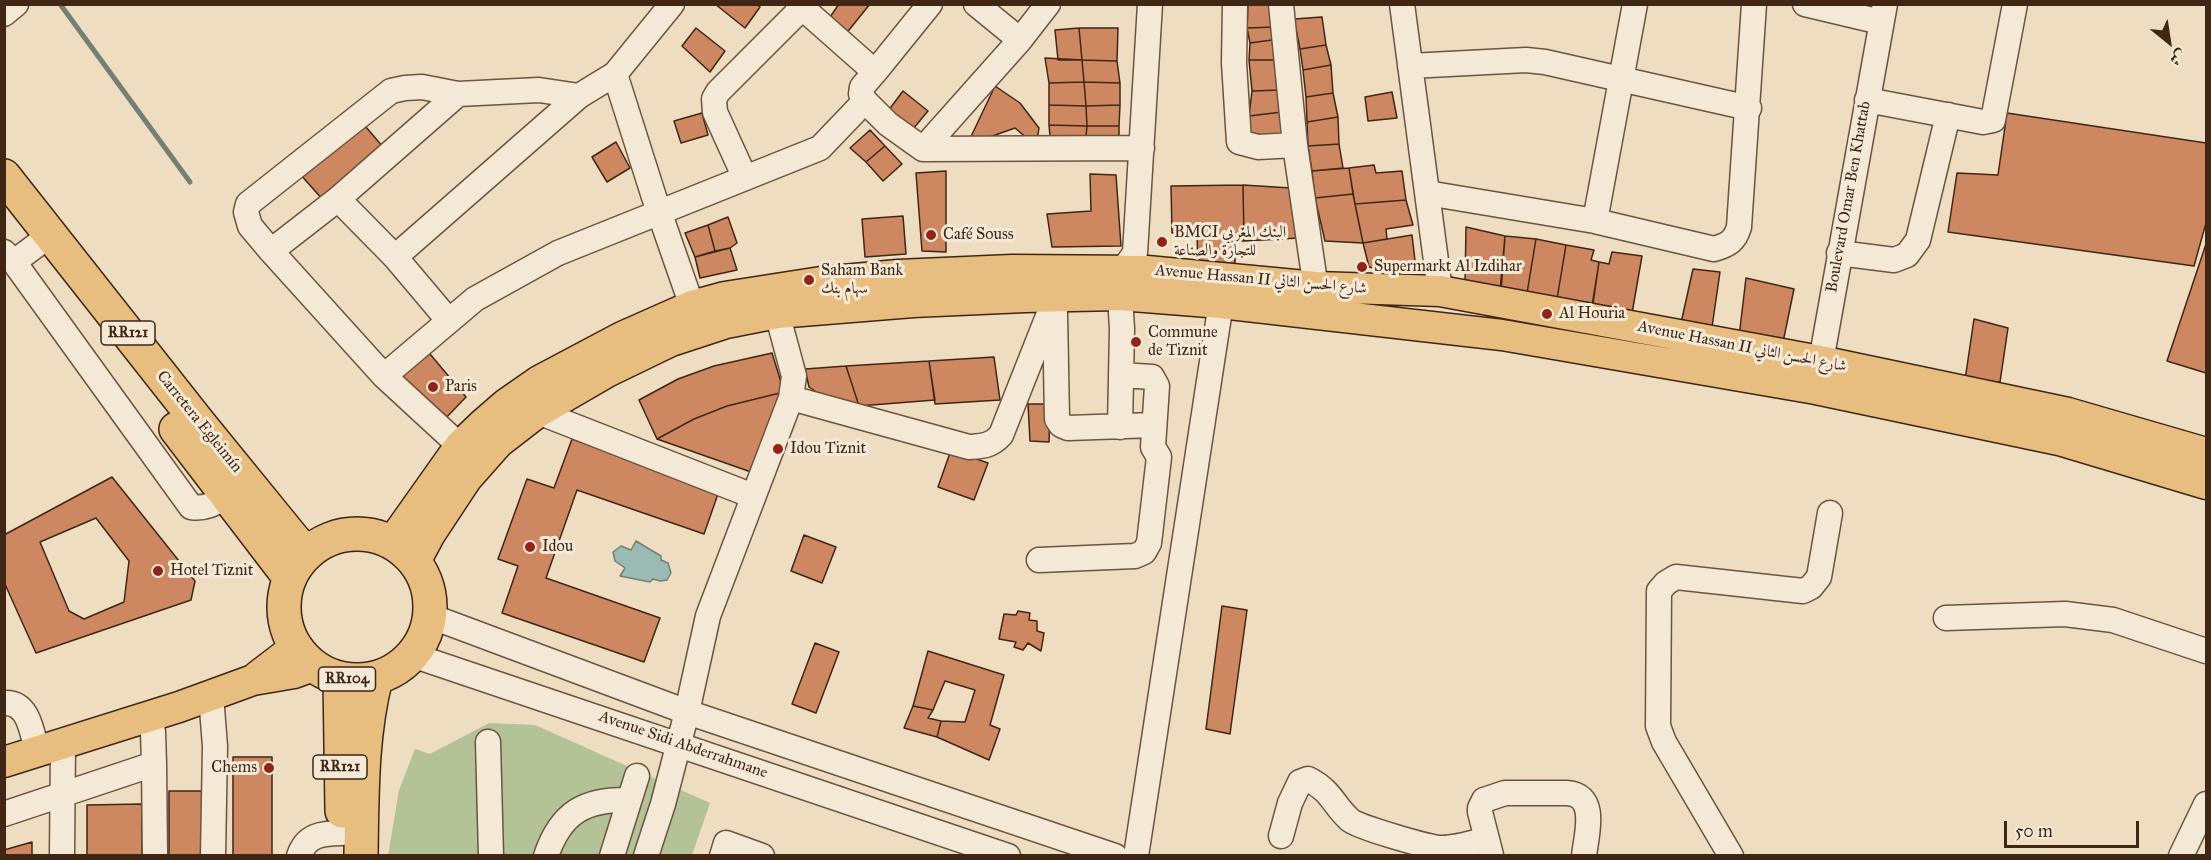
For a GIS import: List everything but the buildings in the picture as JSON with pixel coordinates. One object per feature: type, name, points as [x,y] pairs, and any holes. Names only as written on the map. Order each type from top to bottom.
[{"type":"highway","name":"Carretera Egleimín","points":[[4,177],[26,249]]},
{"type":"highway","name":"Carretera Egleimín","points":[[4,209],[26,249],[295,541],[299,565]]},
{"type":"highway","name":"Carretera Egleimín","points":[[189,428],[227,495],[299,565]]},
{"type":"highway","points":[[316,664],[286,625],[284,601],[299,565],[330,539],[354,534],[373,536],[404,552]]},
{"type":"highway","name":"RR104","points":[[316,664],[358,680],[376,678],[396,669],[412,655],[424,637],[430,616],[430,597],[425,579],[404,552]]},
{"type":"highway","name":"RR121","points":[[316,664],[348,848]]},
{"type":"highway","name":"RR121","points":[[348,848],[370,700],[376,678]]},
{"type":"main road","name":"Avenue Hassan II شارع الحسن الثاني","points":[[404,552],[430,534],[471,453],[506,404],[539,381],[622,337],[692,306],[770,289],[898,275],[1012,270],[1134,277],[1318,301],[1502,335],[1818,375]]},
{"type":"main road","name":"Avenue Hassan II شارع الحسن الثاني","points":[[471,453],[607,372],[671,341],[726,323],[777,313],[913,302],[1056,296],[1134,277],[1221,303],[1318,301],[1440,291],[1508,304],[1818,375],[2064,427],[2206,453]]},
{"type":"main road","points":[[1502,335],[1508,304]]},
{"type":"main road","name":"Avenue Hassan II شارع الحسن الثاني","points":[[2064,427],[2206,484]]},
{"type":"main road","points":[[4,762],[211,696],[253,680],[316,664]]},
{"type":"street","points":[[4,14],[16,4]]},
{"type":"street","points":[[394,256],[579,96],[615,74],[672,4]]},
{"type":"street","points":[[930,4],[862,87],[861,94],[888,124],[923,149],[1142,148]]},
{"type":"street","points":[[975,4],[1020,40]]},
{"type":"street","points":[[923,149],[1020,40],[1048,4]]},
{"type":"street","points":[[1120,427],[1121,375],[1134,277],[1149,4]]},
{"type":"street","points":[[1235,4],[1234,63],[1239,142],[1258,147],[1294,145]]},
{"type":"street","points":[[1281,4],[1294,145],[1318,301]]},
{"type":"street","points":[[1402,4],[1440,291]]},
{"type":"street","points":[[1595,221],[1635,4]]},
{"type":"street","points":[[1427,193],[1595,221],[1714,249],[1727,245],[1736,238],[1740,227],[1755,4]]},
{"type":"street","points":[[1805,4],[1883,13]]},
{"type":"street","points":[[1867,100],[1983,122],[1993,120],[2015,4]]},
{"type":"street","points":[[745,178],[714,112],[714,99],[718,92],[800,6],[875,72]]},
{"type":"street","name":"Boulevard Omar Ben Khattab","points":[[1818,375],[1883,13]]},
{"type":"street","points":[[1410,66],[1526,60],[1562,64],[1749,108]]},
{"type":"street","points":[[615,74],[692,306]]},
{"type":"street","points":[[471,453],[384,376],[271,251],[250,226],[246,212],[248,204],[391,91],[405,87],[422,87],[458,94],[539,90],[579,96]]},
{"type":"street","points":[[271,251],[338,198],[458,94]]},
{"type":"street","points":[[384,376],[475,299],[558,253],[820,147],[865,101]]},
{"type":"street","points":[[1839,253],[1894,260],[1907,255],[1918,240],[1948,115]]},
{"type":"street","points":[[338,198],[394,256],[449,321]]},
{"type":"street","points":[[26,249],[154,455],[191,507],[200,508],[213,505],[227,495]]},
{"type":"street","points":[[791,398],[969,447],[994,443],[1001,435],[1056,296]]},
{"type":"street","points":[[1056,296],[1054,330],[1057,419],[1061,425],[1068,428],[1154,425]]},
{"type":"street","points":[[1136,855],[1221,303]]},
{"type":"street","points":[[646,855],[663,804],[677,743],[687,712],[708,616],[791,398],[794,376],[777,313]]},
{"type":"street","points":[[1039,560],[1135,556],[1144,552],[1149,543],[1159,457],[1153,447],[1157,386],[1152,377],[1121,375]]},
{"type":"street","points":[[538,412],[753,496]]},
{"type":"street","points":[[154,455],[189,428]]},
{"type":"street","points":[[1731,855],[1664,742],[1658,726],[1659,591],[1676,577],[1803,591],[1811,587],[1819,577],[1830,513]]},
{"type":"street","points":[[1947,618],[2075,615],[2113,620],[2206,651]]},
{"type":"street","name":"Avenue Sidi Abderrahmane","points":[[430,616],[687,712],[1115,855]]},
{"type":"street","name":"Avenue Sidi Abderrahmane","points":[[412,655],[677,743],[949,846],[1008,855]]},
{"type":"street","points":[[211,696],[215,746],[213,855]]},
{"type":"street","points":[[4,703],[12,703],[21,707],[50,747],[62,796],[62,855]]},
{"type":"street","points":[[150,716],[153,732],[155,855]]},
{"type":"street","points":[[488,742],[491,855]]},
{"type":"street","points":[[4,814],[154,764]]},
{"type":"street","points":[[612,855],[637,776]]},
{"type":"street","points":[[1281,836],[1295,789],[1300,782],[1308,779],[1322,787],[1352,822],[1364,828],[1440,848],[1489,847],[1480,808],[1488,797],[1505,793],[1574,794],[1583,800],[1588,814],[1589,824],[1584,855]]},
{"type":"street","points":[[546,855],[552,839],[564,821],[582,807],[606,800],[629,800]]},
{"type":"street","points":[[2181,855],[2206,804]]},
{"type":"street","points":[[949,846],[964,805]]},
{"type":"street","points":[[300,855],[303,845],[311,838],[323,833],[348,848]]},
{"type":"street","points":[[722,855],[726,843],[762,855]]},
{"type":"green space","points":[[489,723],[535,725],[710,803],[692,855],[388,856],[399,790],[415,749],[430,754]]},
{"type":"water","points":[[636,541],[661,556],[661,560],[668,563],[671,573],[667,580],[653,579],[650,582],[620,576],[625,568],[615,561],[613,552],[621,546],[631,550]]},
{"type":"waterway","points":[[60,4],[190,182]]},
{"type":"place","name":"Café Souss","points":[[931,235]]},
{"type":"place","name":"BMCI البنك المغربي للتجارة والصناعة","points":[[1162,242]]},
{"type":"place","name":"Supermarkt Al Izdihar","points":[[1362,267]]},
{"type":"place","name":"Saham Bank سهام بنك","points":[[809,280]]},
{"type":"place","name":"Al Houria","points":[[1547,314]]},
{"type":"place","name":"Commune de Tiznit","points":[[1136,342]]},
{"type":"place","name":"Paris","points":[[433,387]]},
{"type":"place","name":"Idou Tiznit","points":[[778,449]]},
{"type":"place","name":"Idou","points":[[530,547]]},
{"type":"place","name":"Hotel Tiznit","points":[[158,571]]},
{"type":"place","name":"Chems","points":[[269,768]]}]
